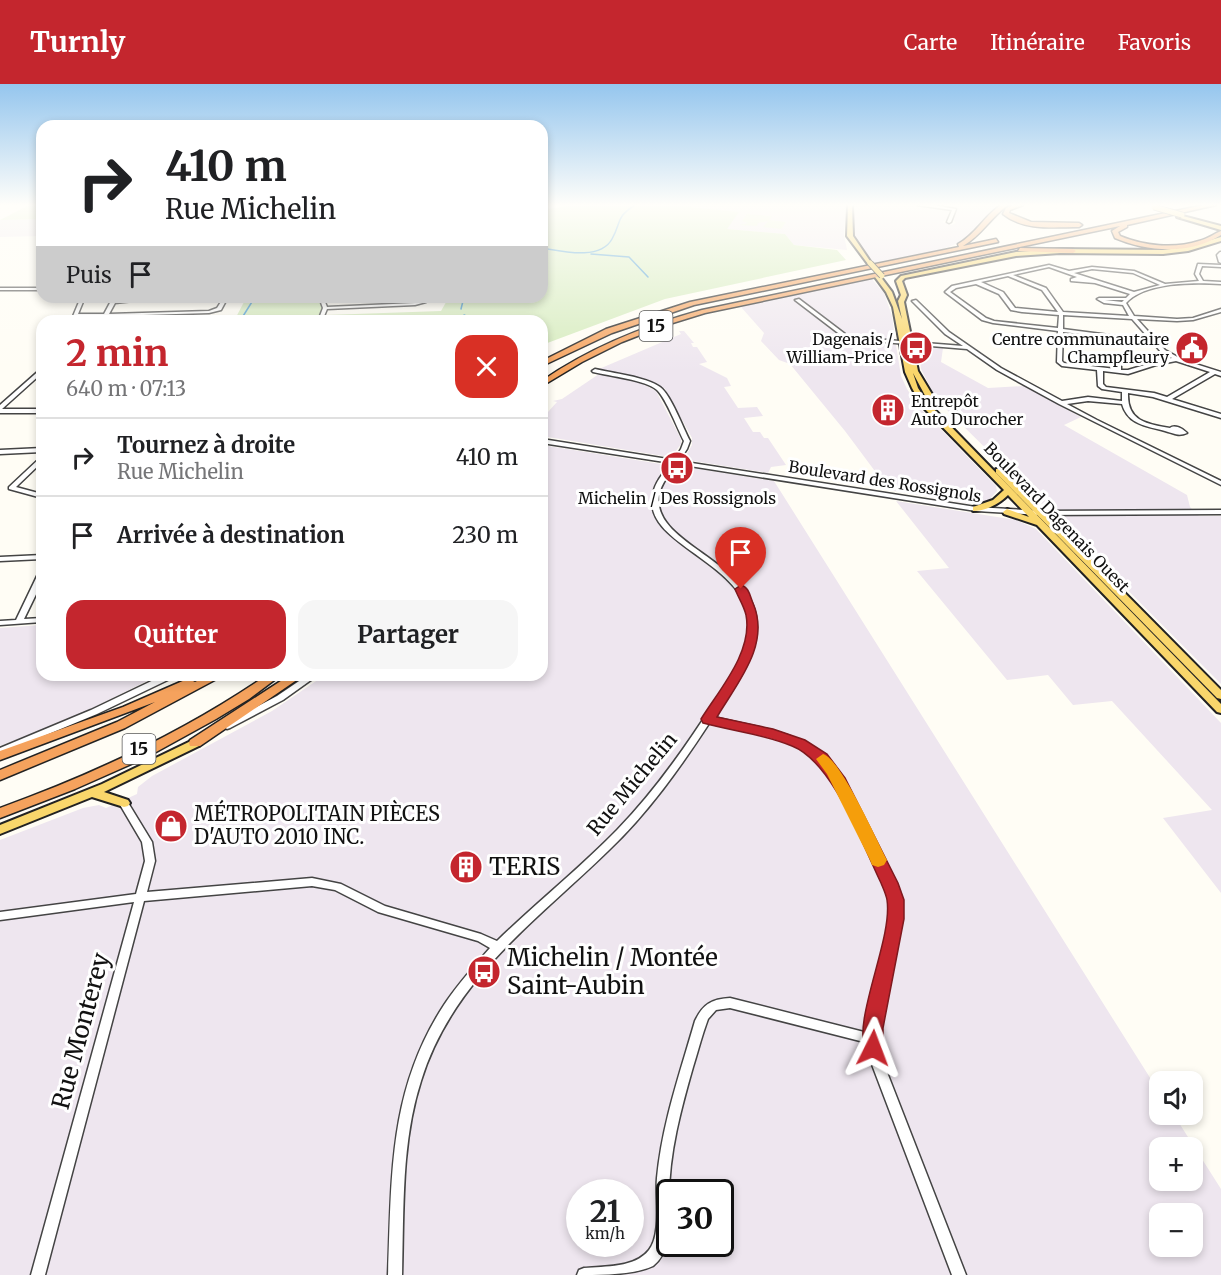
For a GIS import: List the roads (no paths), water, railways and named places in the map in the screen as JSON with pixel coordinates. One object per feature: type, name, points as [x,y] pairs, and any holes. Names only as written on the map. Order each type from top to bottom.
[{"type":"highway","name":"15","points":[[548,361],[605,332],[687,304],[899,261]]},
{"type":"highway","name":"15","points":[[548,380],[608,345],[681,317],[747,300],[942,261]]},
{"type":"highway","points":[[0,756],[127,710],[192,681]]},
{"type":"highway","name":"15","points":[[0,775],[121,725],[206,681]]},
{"type":"highway","name":"15","points":[[0,807],[137,750],[212,711],[263,681]]},
{"type":"highway","points":[[0,813],[90,777],[166,741],[222,711],[264,681]]},
{"type":"highway","points":[[195,743],[289,681]]},
{"type":"main road","name":"Boulevard Dagenais Ouest","points":[[866,261],[901,301],[908,375],[919,396],[1029,513],[1221,710]]},
{"type":"main road","points":[[901,301],[904,295],[899,280],[908,275],[979,261]]},
{"type":"main road","name":"Boulevard Dagenais Ouest","points":[[883,280],[895,301],[915,371],[930,399],[1221,696]]},
{"type":"main road","points":[[976,509],[996,502],[1008,490]]},
{"type":"main road","points":[[1007,512],[1040,523]]},
{"type":"main road","points":[[0,830],[93,793],[195,743]]},
{"type":"main road","points":[[93,793],[124,803]]},
{"type":"street","points":[[1201,281],[1197,274],[1200,265],[1221,264]]},
{"type":"street","points":[[1134,294],[1047,266],[975,282],[952,288],[947,292],[989,321],[1151,338]]},
{"type":"street","points":[[1071,273],[1092,268],[1131,271],[1141,273],[1149,279],[1166,285]]},
{"type":"street","points":[[1007,275],[1045,290],[1062,315],[1060,363],[1118,371],[1136,371],[1156,363],[1176,359]]},
{"type":"street","points":[[1082,277],[1073,280],[1080,283],[1096,282]]},
{"type":"street","points":[[1218,373],[1176,359],[1161,350],[1135,319],[1125,301],[1134,294],[1166,285],[1201,281],[1221,283]]},
{"type":"street","points":[[975,282],[1001,293],[1016,310],[1062,315],[1186,320],[1221,310]]},
{"type":"street","points":[[0,291],[36,290]]},
{"type":"street","points":[[797,300],[845,337],[857,340],[967,348]]},
{"type":"street","points":[[914,301],[940,327],[967,348],[1061,403],[1221,483]]},
{"type":"street","points":[[113,303],[106,315],[209,312],[219,309],[222,303]]},
{"type":"street","points":[[322,315],[325,308],[323,303]]},
{"type":"street","points":[[325,308],[418,303]]},
{"type":"street","points":[[1118,371],[1119,358],[1156,363]]},
{"type":"street","points":[[1100,369],[1101,387],[1168,399],[1183,404],[1182,410],[1203,411],[1221,416]]},
{"type":"street","name":"Rue Michelin","points":[[395,1275],[400,1149],[412,1086],[425,1051],[448,1008],[471,974],[497,946],[622,830],[673,770],[708,719],[747,655],[752,638],[753,621],[747,598],[735,581],[716,563],[674,536],[658,517],[655,506],[656,495],[687,440],[660,390],[644,381],[595,371]]},
{"type":"street","points":[[1168,399],[1218,373]]},
{"type":"street","points":[[0,410],[36,376]]},
{"type":"street","points":[[1125,391],[1127,412],[1136,419],[1169,430]]},
{"type":"street","points":[[1061,403],[1088,399],[1125,403]]},
{"type":"street","points":[[0,410],[36,409]]},
{"type":"street","name":"Boulevard des Rossignols","points":[[548,441],[976,509],[1029,513],[1221,512]]},
{"type":"street","points":[[0,452],[36,450]]},
{"type":"street","points":[[36,465],[11,488],[36,494]]},
{"type":"street","points":[[0,559],[36,557]]},
{"type":"street","points":[[16,622],[36,590]]},
{"type":"street","points":[[0,623],[36,620]]},
{"type":"street","points":[[0,751],[81,718],[158,681]]},
{"type":"street","points":[[195,743],[279,698],[305,681]]},
{"type":"street","points":[[708,719],[773,734],[800,743],[822,757],[837,778],[890,883],[896,900],[896,919],[872,1039],[877,1062],[959,1275]]},
{"type":"street","name":"Rue Monterey","points":[[38,1275],[150,861],[150,851],[124,803]]},
{"type":"street","points":[[0,916],[141,897],[267,884],[317,882],[337,887],[377,907],[481,938],[497,946]]},
{"type":"street","points":[[584,1275],[637,1266],[650,1259],[658,1248],[661,1238],[664,1167],[669,1135],[701,1021],[709,1009],[719,1004],[730,1003],[872,1039]]},
{"type":"waterway","points":[[632,261],[648,277]]},
{"type":"waterway","points":[[244,315],[251,303]]},
{"type":"waterway","points":[[461,309],[462,303]]},
{"type":"place","name":"Dagenais / William-Price","points":[[916,348]]},
{"type":"place","name":"Centre communautaire Champfleury","points":[[1192,348]]},
{"type":"place","name":"Entrepôt Auto Durocher","points":[[888,410]]},
{"type":"place","name":"Michelin / Des Rossignols","points":[[677,468]]},
{"type":"place","name":"MÉTROPOLITAIN PIÈCES D'AUTO 2010 INC.","points":[[171,826]]},
{"type":"place","name":"TERIS","points":[[466,867]]},
{"type":"place","name":"Michelin / Montée Saint-Aubin","points":[[484,972]]}]
